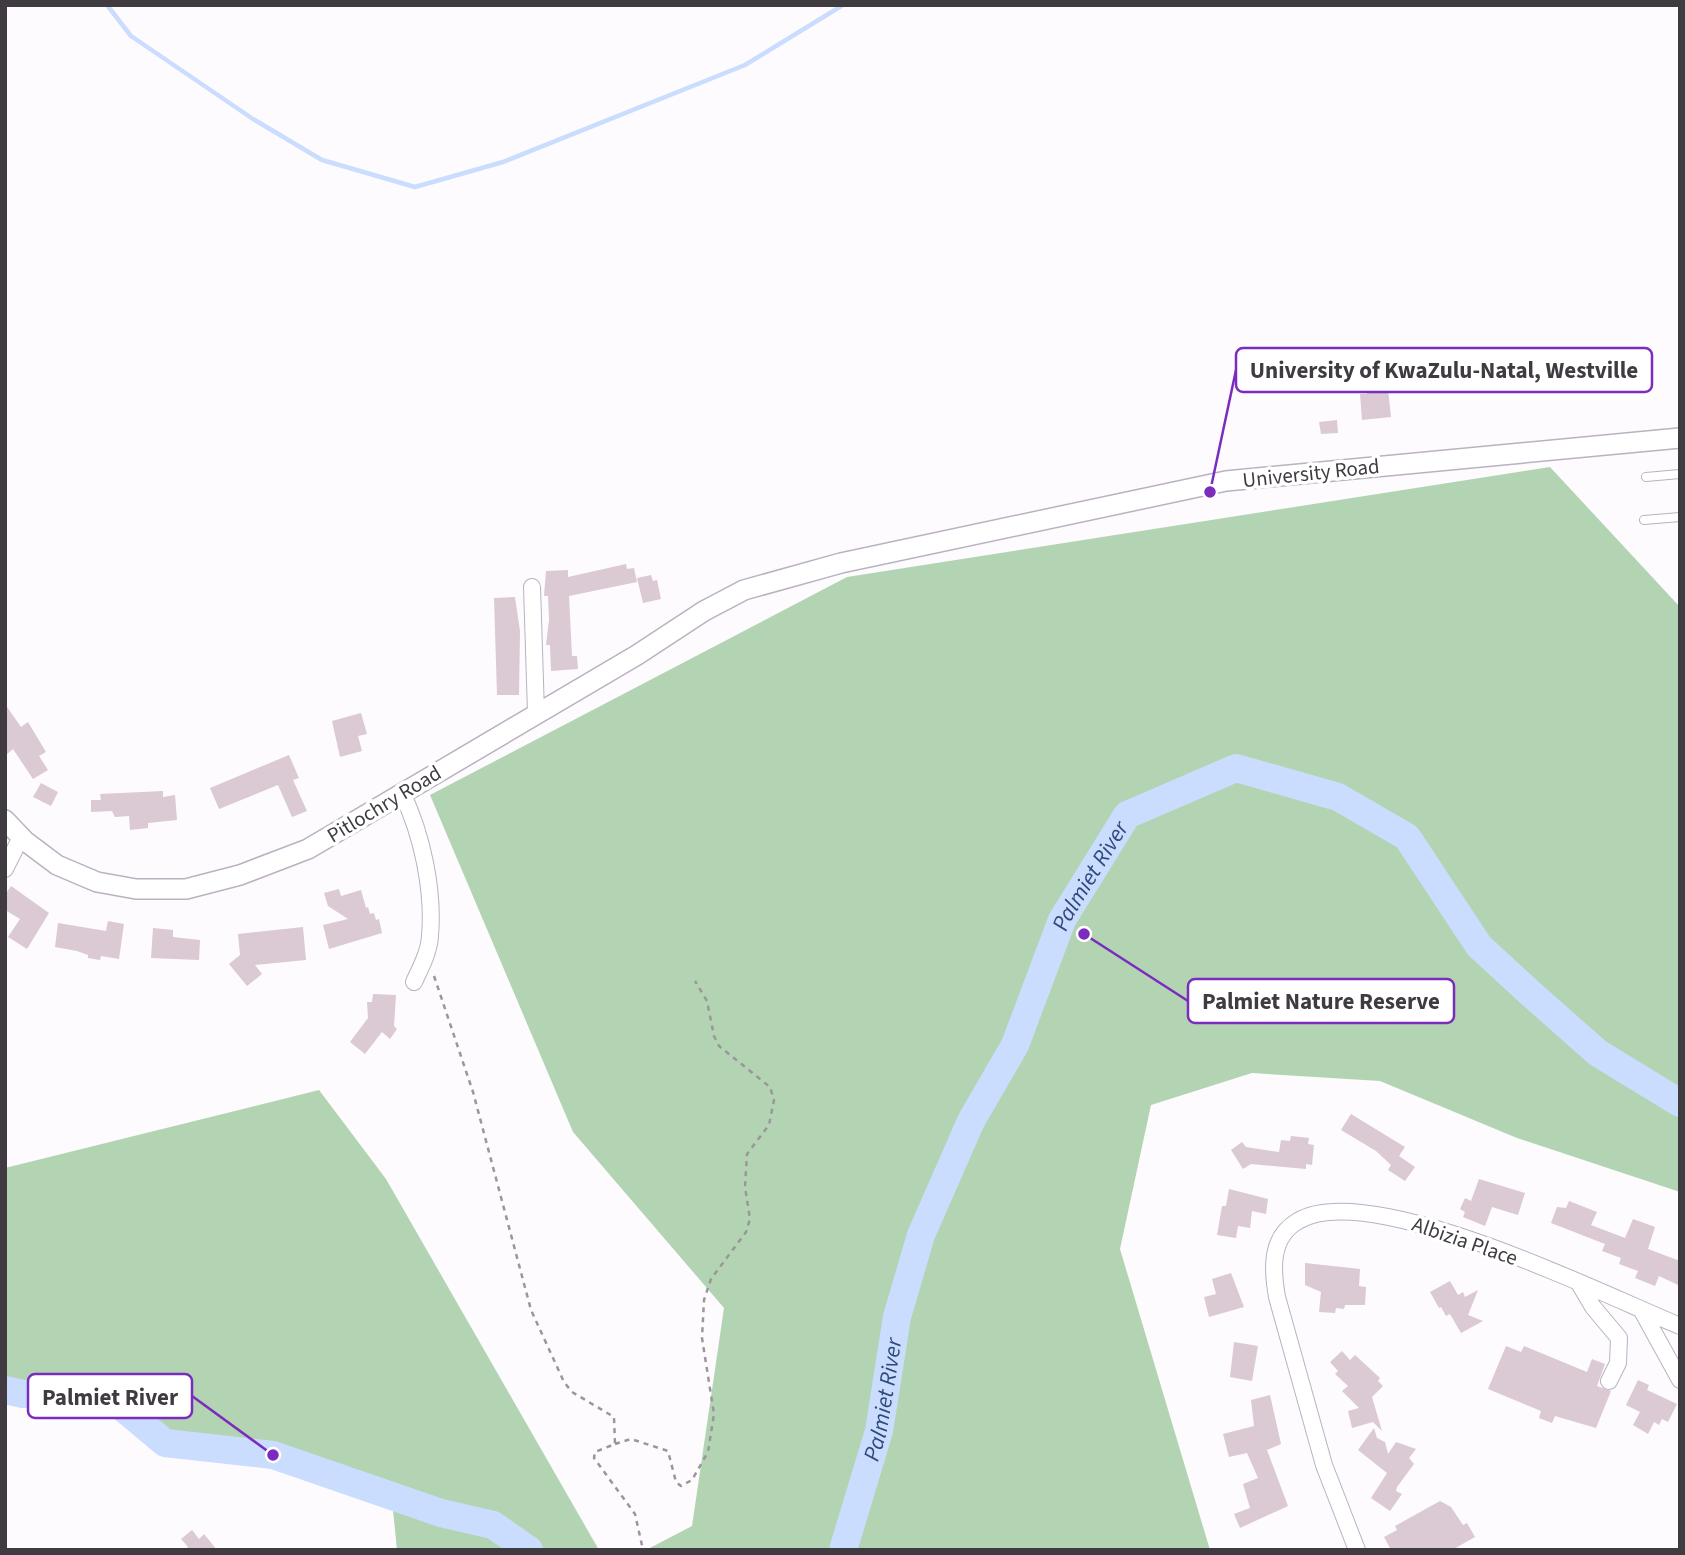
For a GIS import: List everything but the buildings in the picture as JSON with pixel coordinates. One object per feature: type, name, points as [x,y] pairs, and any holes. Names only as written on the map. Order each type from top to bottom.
[{"type":"street","name":"University Road","points":[[744,590],[841,564],[1226,481],[1680,438]]},
{"type":"street","points":[[533,587],[536,713]]},
{"type":"street","name":"Pitlochry Road","points":[[5,820],[21,837],[57,864],[97,882],[136,889],[186,889],[240,875],[308,849],[637,655],[704,611],[744,590]]},
{"type":"street","points":[[402,793],[414,823],[426,878],[430,937],[427,954],[414,982]]},
{"type":"street","points":[[5,869],[21,837]]},
{"type":"street","name":"Albizia Place","points":[[1357,1550],[1337,1505],[1324,1465],[1276,1297],[1273,1259],[1283,1234],[1296,1222],[1321,1212],[1415,1222],[1680,1326]]},
{"type":"street","points":[[1580,1285],[1593,1307],[1619,1338],[1618,1363],[1609,1381]]},
{"type":"street","points":[[1642,1311],[1680,1380]]},
{"type":"lane","points":[[1646,477],[1680,474]]},
{"type":"lane","points":[[1644,520],[1680,517]]},
{"type":"path","points":[[427,954],[472,1092],[531,1310],[564,1382],[572,1392],[614,1418],[615,1444]]},
{"type":"path","points":[[643,1550],[635,1514],[594,1458],[595,1452],[631,1439],[668,1451],[676,1482],[681,1486],[692,1480],[708,1452],[714,1414],[702,1338],[704,1300],[711,1279],[746,1231],[750,1219],[745,1187],[747,1154],[769,1125],[774,1100],[770,1087],[719,1046],[714,1037],[707,1002],[695,981]]},
{"type":"green space","points":[[1550,467],[1680,607],[1680,1192],[1517,1138],[1380,1081],[1252,1073],[1151,1105],[1120,1249],[1210,1550],[646,1550],[692,1526],[724,1308],[573,1132],[430,795],[847,577]]},
{"type":"green space","points":[[319,1090],[386,1179],[599,1550],[397,1550],[392,1500],[273,1455],[5,1394],[5,1168]]},
{"type":"waterway","points":[[107,5],[131,36],[253,119],[322,160],[415,187],[503,162],[745,65],[843,5]]},
{"type":"waterway","name":"Palmiet River","points":[[843,1550],[879,1431],[897,1317],[921,1235],[971,1121],[1015,1045],[1062,920],[1127,815],[1236,768],[1338,797],[1407,837],[1479,946],[1529,992],[1598,1053],[1680,1103]]},
{"type":"waterway","name":"Palmiet River","points":[[5,1390],[23,1394],[104,1392],[165,1443],[273,1455],[441,1513],[493,1525],[529,1550]]},
{"type":"place","name":"University of KwaZulu-Natal, Westville","points":[[1210,492]]},
{"type":"place","name":"Palmiet Nature Reserve","points":[[1084,934]]},
{"type":"place","name":"Palmiet River","points":[[273,1455]]}]
